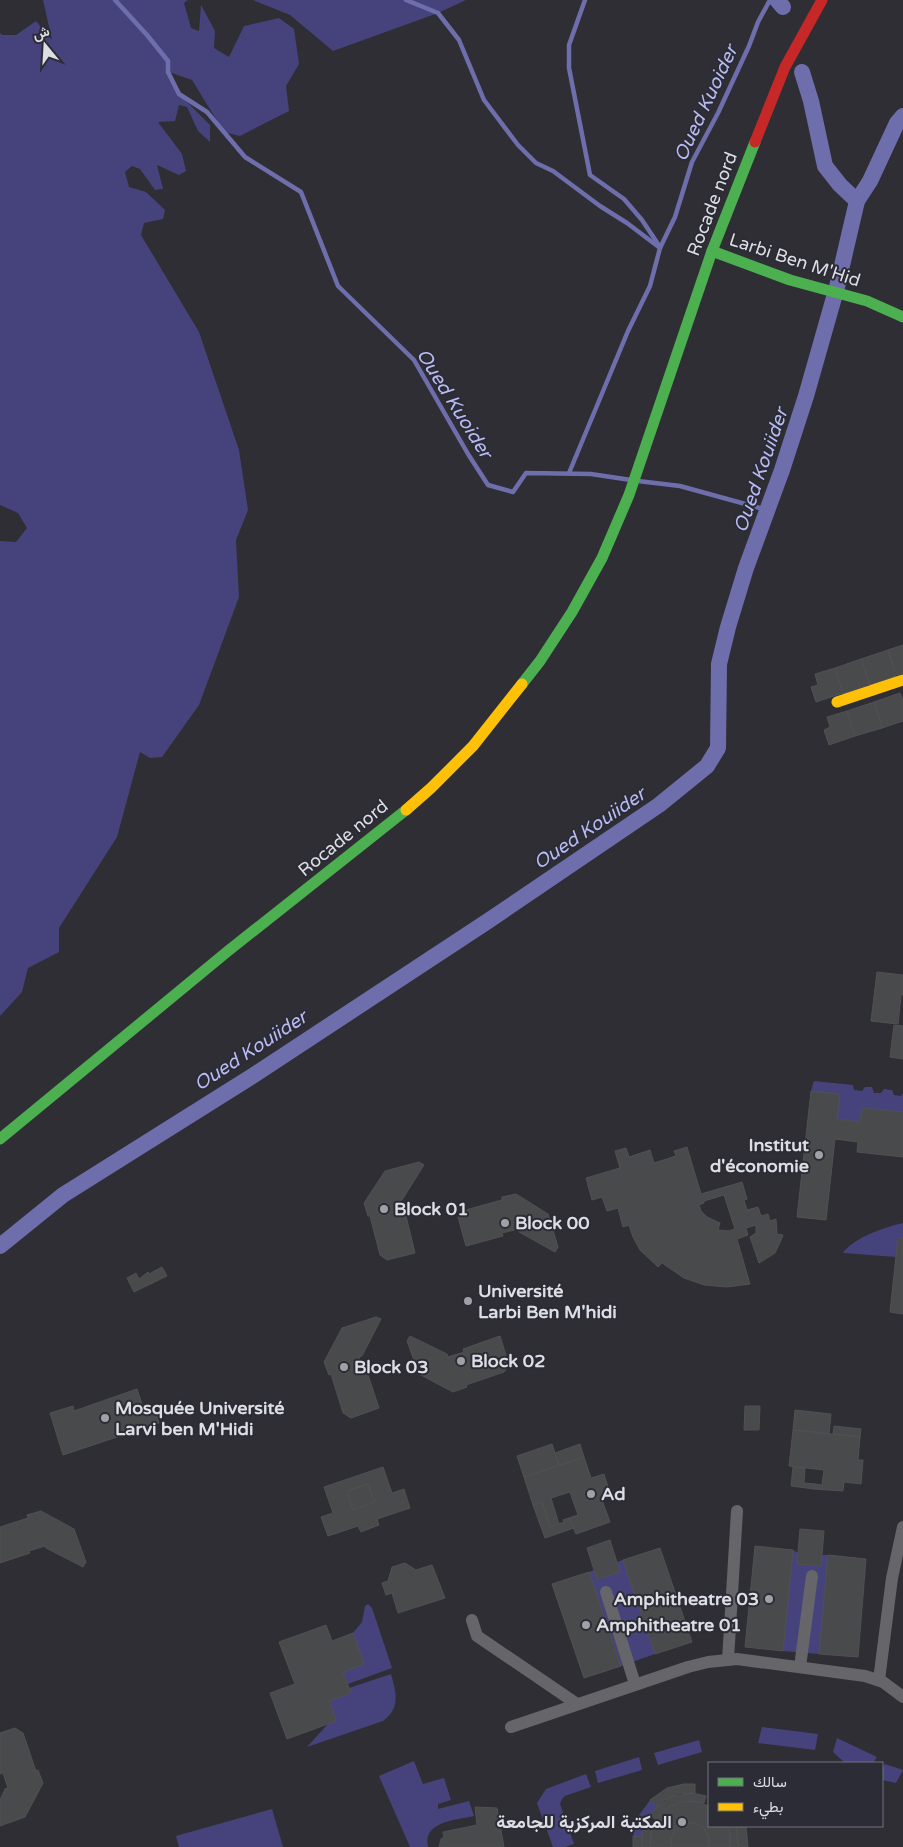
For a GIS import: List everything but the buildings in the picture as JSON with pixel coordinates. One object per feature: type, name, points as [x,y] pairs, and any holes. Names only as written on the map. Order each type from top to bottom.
[{"type":"main road","name":"Rocade nord","points":[[0,1139],[228,951],[386,828],[431,788],[473,746],[540,661],[572,612],[602,558],[629,495],[712,251],[785,67],[822,0]]},
{"type":"main road","name":"Larbi Ben M'Hid","points":[[712,251],[790,280],[867,301],[903,317]]},
{"type":"main road","points":[[837,702],[903,680]]},
{"type":"street","points":[[728,1660],[738,1512]]},
{"type":"street","points":[[878,1680],[892,1578],[903,1527]]},
{"type":"street","points":[[800,1666],[812,1576]]},
{"type":"street","points":[[606,1592],[635,1684]]},
{"type":"street","points":[[472,1620],[477,1636],[577,1704]]},
{"type":"street","points":[[511,1727],[688,1666],[737,1659],[865,1676],[878,1680],[903,1697]]},
{"type":"shaded area","points":[[43,0],[188,0],[184,3],[191,28],[199,31],[201,5],[215,31],[214,48],[229,57],[244,26],[279,18],[294,29],[299,64],[286,86],[289,111],[240,136],[224,132],[192,80],[169,72],[179,94],[210,125],[210,142],[198,131],[187,107],[179,105],[175,121],[158,122],[182,154],[186,171],[179,175],[157,165],[163,189],[155,190],[140,169],[132,166],[125,172],[129,187],[146,192],[165,210],[163,219],[144,223],[141,235],[199,332],[239,450],[248,510],[236,540],[239,597],[199,705],[162,757],[150,758],[140,752],[117,837],[59,928],[59,952],[28,968],[22,992],[0,1016],[0,541],[16,542],[27,528],[18,513],[0,505],[0,33],[2,35],[16,35],[36,21],[52,40]]},
{"type":"shaded area","points":[[253,0],[466,0],[438,13],[333,51],[290,15]]},
{"type":"shaded area","points":[[814,1081],[853,1085],[854,1090],[862,1091],[865,1087],[872,1087],[874,1093],[881,1093],[884,1089],[892,1090],[894,1095],[901,1096],[903,1093],[903,1112],[862,1108],[860,1122],[837,1119],[811,1091]]},
{"type":"shaded area","points":[[903,1223],[903,1238],[898,1238],[896,1257],[843,1252],[856,1241],[871,1233]]},
{"type":"shaded area","points":[[793,1550],[798,1553],[797,1564],[820,1566],[822,1555],[828,1555],[819,1654],[783,1651]]},
{"type":"shaded area","points":[[623,1560],[655,1654],[621,1666],[589,1572],[594,1570],[598,1579],[620,1572],[617,1562]]},
{"type":"shaded area","points":[[368,1604],[372,1608],[392,1668],[348,1684],[343,1672],[364,1664],[353,1633],[362,1622],[365,1606]]},
{"type":"shaded area","points":[[391,1674],[396,1699],[393,1711],[389,1716],[383,1721],[307,1747],[328,1724],[336,1721],[329,1701],[351,1693],[349,1688]]},
{"type":"shaded area","points":[[762,1727],[818,1734],[815,1750],[758,1743]]},
{"type":"shaded area","points":[[837,1738],[877,1757],[874,1762],[844,1762],[833,1752]]},
{"type":"shaded area","points":[[699,1740],[702,1752],[658,1765],[654,1753]]},
{"type":"shaded area","points":[[639,1757],[642,1770],[598,1783],[595,1771]]},
{"type":"shaded area","points":[[414,1761],[423,1784],[444,1778],[451,1800],[438,1804],[438,1809],[469,1801],[474,1816],[442,1823],[435,1827],[430,1832],[428,1847],[410,1847],[379,1776]]},
{"type":"shaded area","points":[[885,1764],[903,1770],[896,1783],[883,1780],[883,1767]]},
{"type":"shaded area","points":[[586,1774],[591,1787],[565,1796],[560,1804],[574,1844],[565,1847],[553,1847],[537,1803],[546,1789]]},
{"type":"shaded area","points":[[650,1800],[657,1806],[646,1822],[642,1837],[633,1837],[637,1818]]},
{"type":"shaded area","points":[[272,1809],[283,1847],[179,1847],[176,1836]]},
{"type":"waterway","name":"Oued Kuoider","points":[[115,0],[168,61],[168,72],[179,94],[207,112],[245,157],[301,192],[338,286],[414,360],[488,485],[513,492],[526,473],[591,474],[631,480]]},
{"type":"waterway","name":"Oued Kuoider","points":[[406,0],[438,13],[459,40],[484,100],[518,145],[536,163],[553,171],[660,248],[650,286],[628,331],[569,473]]},
{"type":"waterway","name":"Oued Kuoider","points":[[585,0],[569,45],[569,68],[590,175],[624,199],[642,220],[658,244]]},
{"type":"waterway","name":"Oued Kuoider","points":[[660,248],[675,217],[692,162],[718,113],[758,22],[770,0]]},
{"type":"waterway","name":"Oued Kouiider","points":[[777,0],[783,7]]},
{"type":"waterway","name":"Oued Kouiider","points":[[802,72],[811,101],[825,166],[840,185],[857,201]]},
{"type":"waterway","name":"Oued Kouiider","points":[[0,1246],[63,1195],[254,1075],[488,921],[659,805],[707,766],[718,748],[719,664],[728,627],[746,568],[782,470],[806,396],[837,287],[857,201],[870,181],[897,123],[903,116]]},
{"type":"waterway","name":"Oued Kuoider","points":[[638,481],[680,486],[767,510]]},
{"type":"traffic: fast","points":[[522,684],[540,661],[572,612],[602,558],[629,495],[712,251],[755,142]]},
{"type":"traffic: fast","points":[[712,251],[790,280],[867,301],[903,317]]},
{"type":"traffic: fast","points":[[0,1139],[228,951],[406,810]]},
{"type":"traffic: slow","points":[[837,702],[903,680]]},
{"type":"traffic: slow","points":[[406,810],[473,746],[522,684]]},
{"type":"traffic: jam","points":[[755,142],[785,67],[822,0]]},
{"type":"place","name":"Institut d'économie","points":[[819,1155]]},
{"type":"place","name":"Block 01","points":[[384,1209]]},
{"type":"place","name":"Block 00","points":[[505,1223]]},
{"type":"place","name":"Université Larbi Ben M'hidi","points":[[468,1301]]},
{"type":"place","name":"Block 02","points":[[461,1361]]},
{"type":"place","name":"Block 03","points":[[344,1367]]},
{"type":"place","name":"Mosquée Université Larvi ben M'Hidi","points":[[105,1418]]},
{"type":"place","name":"Ad","points":[[591,1494]]},
{"type":"place","name":"Amphitheatre 03","points":[[769,1599]]},
{"type":"place","name":"Amphitheatre 01","points":[[586,1625]]},
{"type":"place","name":"المكتبة المركزية للجامعة","points":[[682,1822]]}]
